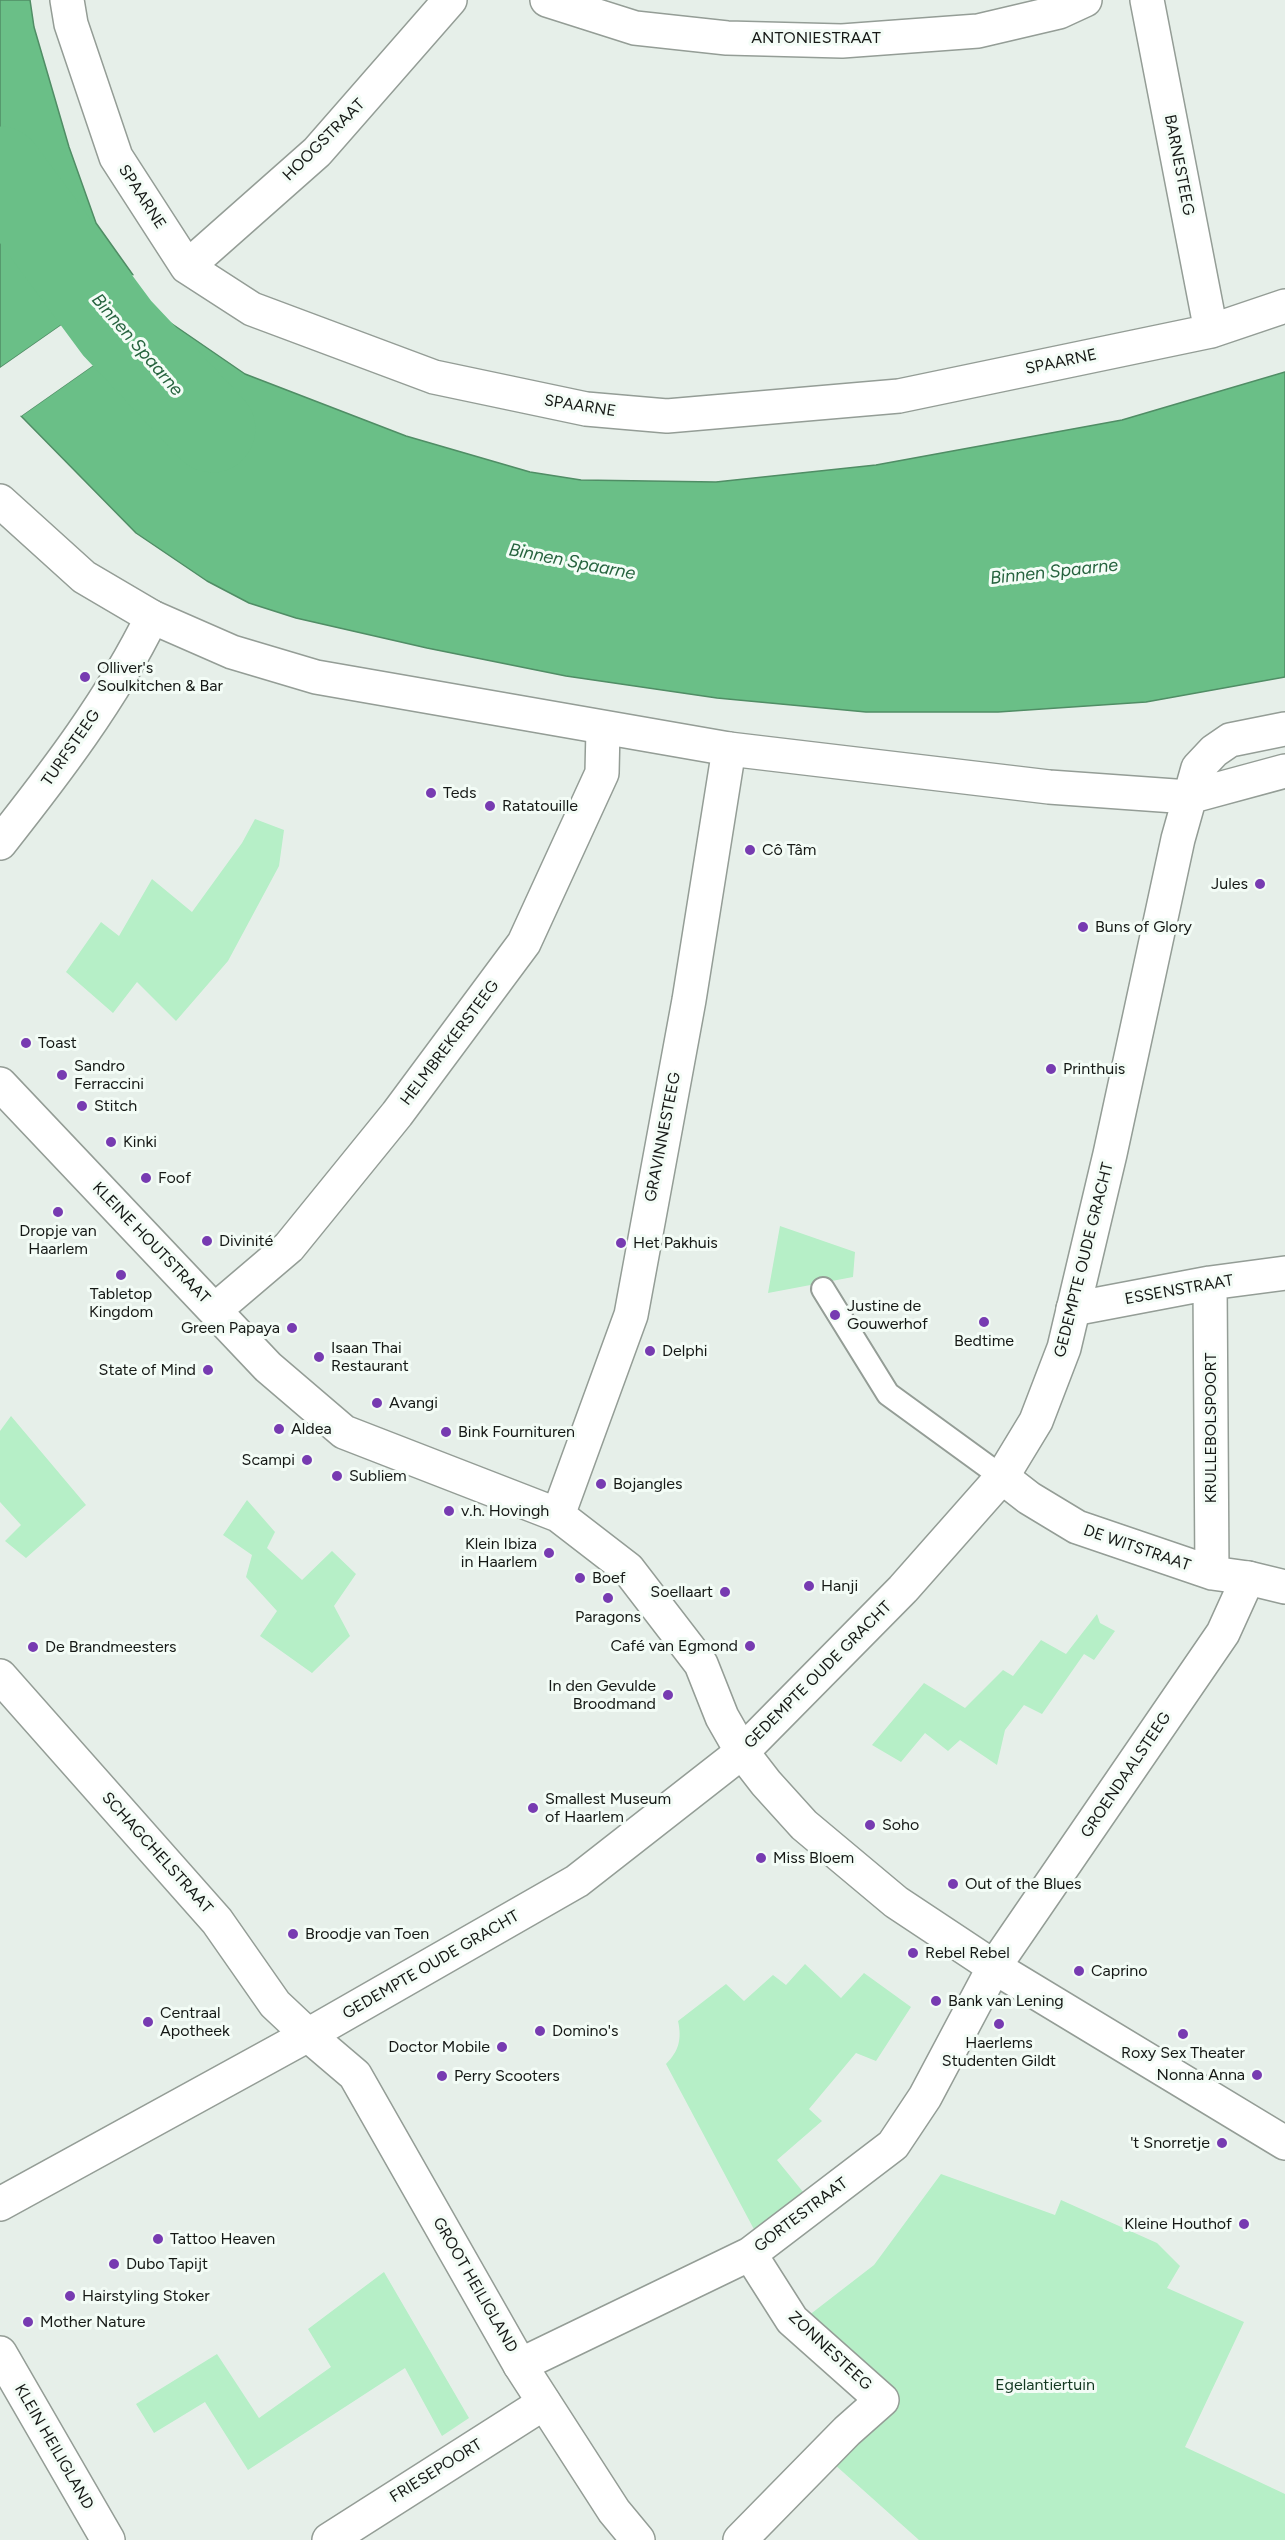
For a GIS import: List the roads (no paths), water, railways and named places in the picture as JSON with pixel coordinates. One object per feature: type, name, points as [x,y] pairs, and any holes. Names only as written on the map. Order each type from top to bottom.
[{"type":"street","name":"SPAARNE","points":[[67,0],[71,24],[116,157],[187,267],[252,309],[434,377],[586,409],[667,416],[899,396],[1212,331],[1285,306]]},
{"type":"street","name":"HOOGSTRAAT","points":[[187,267],[317,152],[450,0]]},
{"type":"street","name":"ANTONIESTRAAT","points":[[547,0],[635,28],[727,38],[842,41],[978,31],[1059,12],[1085,0]]},
{"type":"street","name":"BARNESTEEG","points":[[1147,0],[1212,331]]},
{"type":"street","points":[[0,501],[84,577],[152,617],[232,652],[316,677],[603,729],[729,749],[1049,787],[1189,797],[1285,771]]},
{"type":"street","name":"TURFSTEEG","points":[[0,843],[65,762],[137,647],[152,617]]},
{"type":"street","name":"HELMBREKERSTEEG","points":[[215,1310],[289,1247],[397,1114],[524,943],[603,773],[603,729]]},
{"type":"street","name":"GEDEMPTE OUDE GRACHT","points":[[0,2204],[308,2035],[577,1881],[742,1752],[903,1589],[1002,1477],[1036,1421],[1064,1348],[1189,797],[1198,768],[1214,751],[1230,740],[1285,729]]},
{"type":"street","name":"GRAVINNESTEEG","points":[[558,1515],[631,1316],[689,1000],[729,749]]},
{"type":"street","name":"KLEINE HOUTSTRAAT","points":[[0,1084],[268,1367],[344,1432],[558,1515],[628,1569],[701,1664],[722,1717],[742,1752],[804,1825],[896,1902],[994,1967],[1285,2143]]},
{"type":"street","name":"ESSENSTRAAT","points":[[1073,1309],[1210,1283],[1285,1273]]},
{"type":"street","name":"KRULLEBOLSPOORT","points":[[1210,1283],[1212,1573]]},
{"type":"street","name":"DE WITSTRAAT","points":[[1002,1477],[1029,1498],[1077,1527],[1212,1573],[1248,1578],[1285,1587]]},
{"type":"street","name":"GROENDAALSTEEG","points":[[994,1967],[1223,1633],[1248,1578]]},
{"type":"street","name":"SCHAGCHELSTRAAT","points":[[0,1676],[217,1921],[275,2004],[308,2035]]},
{"type":"street","name":"GORTESTRAAT","points":[[520,2365],[750,2254],[893,2145],[925,2097],[994,1967]]},
{"type":"street","name":"GROOT HEILIGLAND","points":[[308,2035],[356,2075],[520,2365],[614,2511],[638,2540]]},
{"type":"street","name":"ZONNESTEEG","points":[[740,2540],[847,2430],[882,2400],[792,2320],[750,2254]]},
{"type":"street","name":"KLEIN HEILIGLAND","points":[[0,2353],[108,2540]]},
{"type":"street","name":"FRIESEPOORT","points":[[329,2540],[544,2403]]},
{"type":"lane","points":[[823,1289],[888,1394],[1002,1477]]},
{"type":"water","points":[[0,0],[30,0],[34,27],[69,147],[96,223],[133,275],[0,368]]},
{"type":"water","points":[[162,317],[245,374],[406,436],[530,472],[581,480],[716,482],[876,465],[1122,420],[1285,372],[1285,677],[1146,702],[998,712],[866,712],[717,698],[566,676],[427,648],[296,618],[249,603],[207,581],[136,533],[21,416]]},
{"type":"waterway","name":"Binnen Spaarne","points":[[0,170],[117,328],[212,429]]},
{"type":"place","name":"Olliver's Soulkitchen & Bar","points":[[85,677]]},
{"type":"place","name":"Teds","points":[[431,793]]},
{"type":"place","name":"Ratatouille","points":[[490,806]]},
{"type":"place","name":"Cô Tâm","points":[[750,850]]},
{"type":"place","name":"Jules","points":[[1260,884]]},
{"type":"place","name":"Buns of Glory","points":[[1083,927]]},
{"type":"place","name":"Toast","points":[[26,1043]]},
{"type":"place","name":"Printhuis","points":[[1051,1069]]},
{"type":"place","name":"Sandro Ferraccini","points":[[62,1075]]},
{"type":"place","name":"Stitch","points":[[82,1106]]},
{"type":"place","name":"Kinki","points":[[111,1142]]},
{"type":"place","name":"Foof","points":[[146,1178]]},
{"type":"place","name":"Dropje van Haarlem","points":[[58,1212]]},
{"type":"place","name":"Divinité","points":[[207,1241]]},
{"type":"place","name":"Het Pakhuis","points":[[621,1243]]},
{"type":"place","name":"Tabletop Kingdom","points":[[121,1275]]},
{"type":"place","name":"Justine de Gouwerhof","points":[[835,1315]]},
{"type":"place","name":"Bedtime","points":[[984,1322]]},
{"type":"place","name":"Green Papaya","points":[[292,1328]]},
{"type":"place","name":"Delphi","points":[[650,1351]]},
{"type":"place","name":"Isaan Thai Restaurant","points":[[319,1357]]},
{"type":"place","name":"State of Mind","points":[[208,1370]]},
{"type":"place","name":"Avangi","points":[[377,1403]]},
{"type":"place","name":"Aldea","points":[[279,1429]]},
{"type":"place","name":"Bink Fournituren","points":[[446,1432]]},
{"type":"place","name":"Scampi","points":[[307,1460]]},
{"type":"place","name":"Subliem","points":[[337,1476]]},
{"type":"place","name":"Bojangles","points":[[601,1484]]},
{"type":"place","name":"v.h. Hovingh","points":[[449,1511]]},
{"type":"place","name":"Klein Ibiza in Haarlem","points":[[549,1553]]},
{"type":"place","name":"Boef","points":[[580,1578]]},
{"type":"place","name":"Hanji","points":[[809,1586]]},
{"type":"place","name":"Soellaart","points":[[725,1592]]},
{"type":"place","name":"Paragons","points":[[608,1598]]},
{"type":"place","name":"Café van Egmond","points":[[750,1646]]},
{"type":"place","name":"De Brandmeesters","points":[[33,1647]]},
{"type":"place","name":"In den Gevulde Broodmand","points":[[668,1695]]},
{"type":"place","name":"Smallest Museum of Haarlem","points":[[533,1808]]},
{"type":"place","name":"Soho","points":[[870,1825]]},
{"type":"place","name":"Miss Bloem","points":[[761,1858]]},
{"type":"place","name":"Out of the Blues","points":[[953,1884]]},
{"type":"place","name":"Broodje van Toen","points":[[293,1934]]},
{"type":"place","name":"Rebel Rebel","points":[[913,1953]]},
{"type":"place","name":"Caprino","points":[[1079,1971]]},
{"type":"place","name":"Bank van Lening","points":[[936,2001]]},
{"type":"place","name":"Centraal Apotheek","points":[[148,2022]]},
{"type":"place","name":"Haerlems Studenten Gildt","points":[[999,2024]]},
{"type":"place","name":"Domino's","points":[[540,2031]]},
{"type":"place","name":"Roxy Sex Theater","points":[[1183,2034]]},
{"type":"place","name":"Doctor Mobile","points":[[502,2047]]},
{"type":"place","name":"Nonna Anna","points":[[1257,2075]]},
{"type":"place","name":"Perry Scooters","points":[[442,2076]]},
{"type":"place","name":"'t Snorretje","points":[[1222,2143]]},
{"type":"place","name":"Kleine Houthof","points":[[1244,2224]]},
{"type":"place","name":"Tattoo Heaven","points":[[158,2239]]},
{"type":"place","name":"Dubo Tapijt","points":[[114,2264]]},
{"type":"place","name":"Hairstyling Stoker","points":[[70,2296]]},
{"type":"place","name":"Mother Nature","points":[[28,2322]]},
{"type":"park label","name":"Egelantiertuin","points":[[1045,2385]]}]
